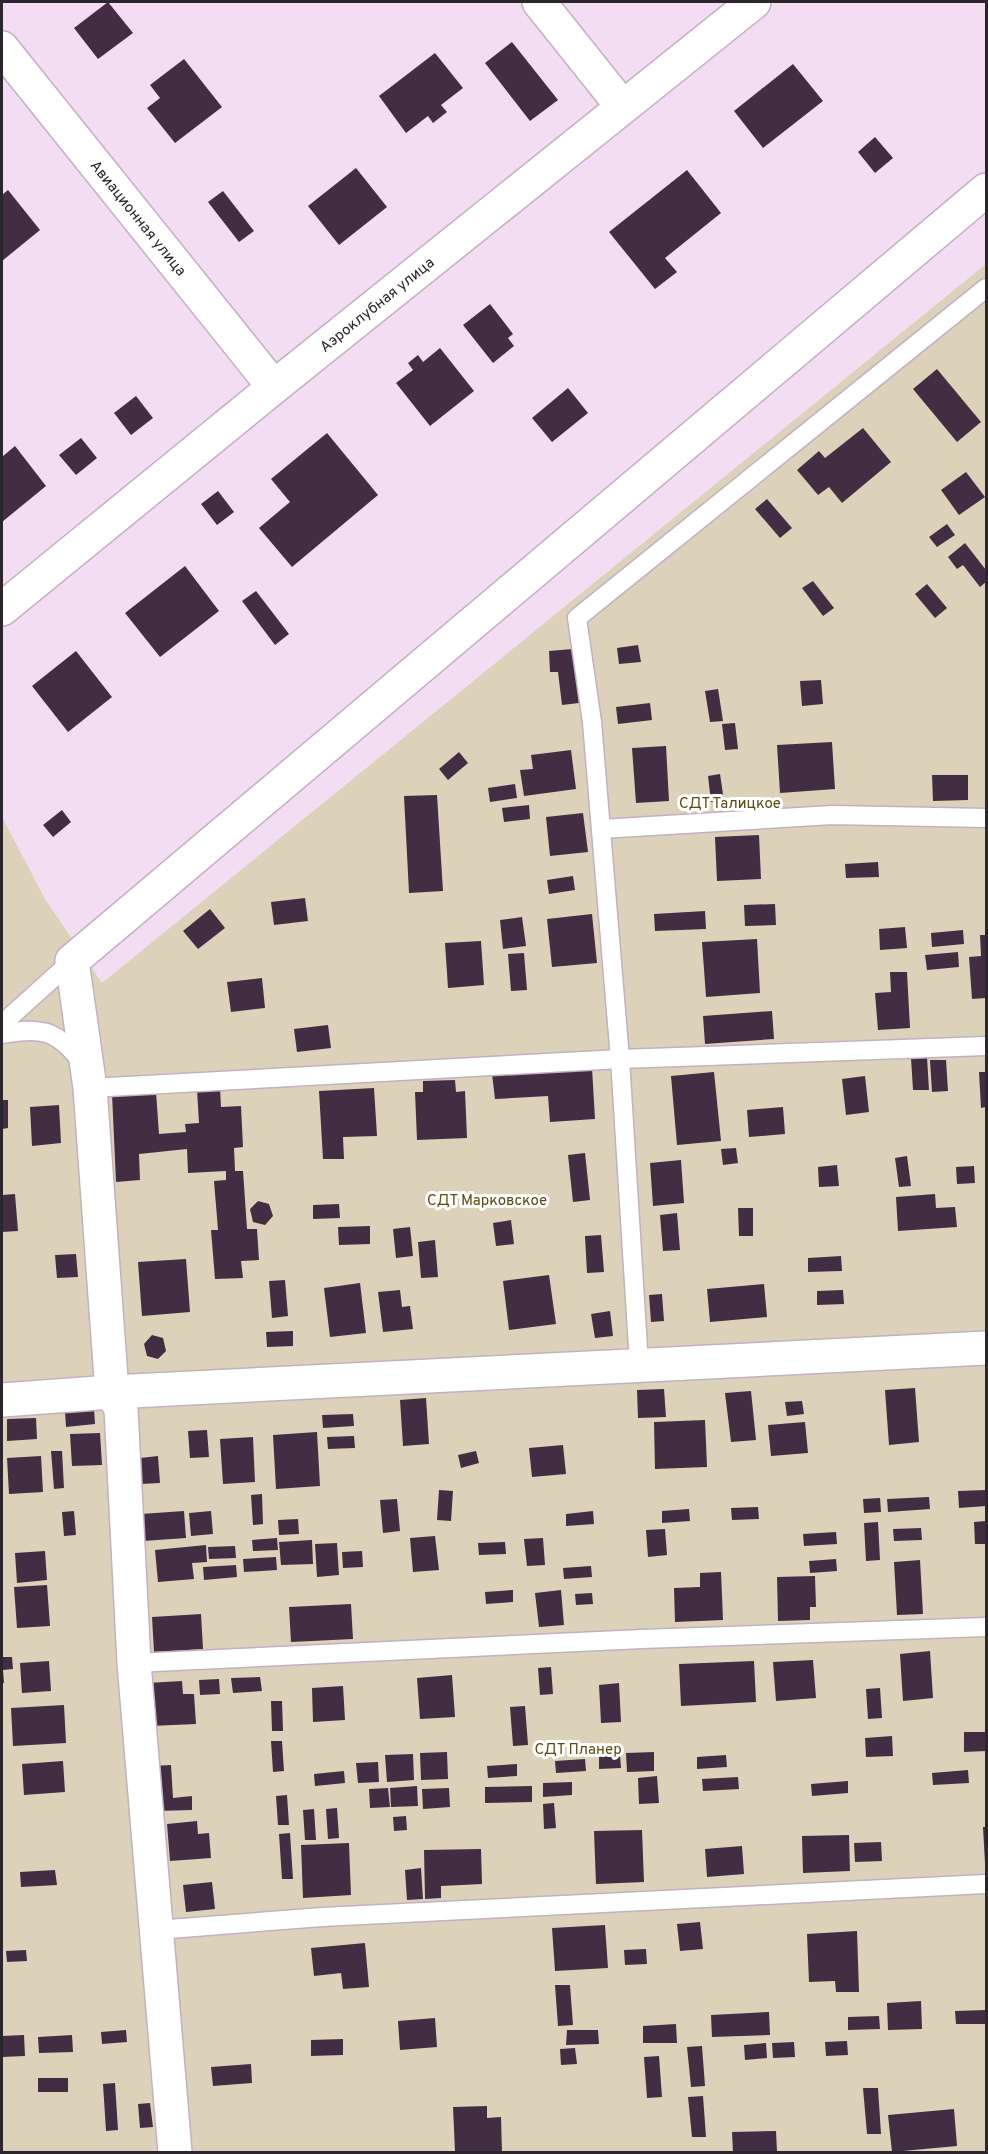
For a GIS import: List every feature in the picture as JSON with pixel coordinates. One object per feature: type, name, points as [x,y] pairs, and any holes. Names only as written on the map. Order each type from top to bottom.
[{"type":"street","points":[[538,2],[622,106]]},
{"type":"street","name":"Аэроклубная улица","points":[[2,609],[622,106],[754,2]]},
{"type":"street","name":"Авиационная улица","points":[[2,48],[274,387]]},
{"type":"street","points":[[175,2152],[134,1663],[121,1409],[112,1392],[88,1077],[72,961],[987,190]]},
{"type":"street","points":[[2,1400],[112,1392],[987,1348]]},
{"type":"lane","points":[[639,1365],[620,1059],[601,829],[592,722],[577,618],[987,288]]},
{"type":"lane","points":[[601,829],[832,815],[987,818]]},
{"type":"lane","points":[[2,1024],[72,961]]},
{"type":"lane","points":[[2,1034],[24,1030],[48,1032],[67,1043],[88,1077],[987,1046]]},
{"type":"lane","points":[[134,1663],[642,1639],[987,1627]]},
{"type":"lane","points":[[156,1930],[322,1917],[987,1884]]},
{"type":"green space","points":[[986,264],[986,2152],[2,2152],[2,817],[45,899],[102,983]]},
{"type":"building","points":[[108,2],[133,33],[98,59],[74,28]]},
{"type":"building","points":[[512,42],[558,100],[530,121],[485,63]]},
{"type":"building","points":[[435,53],[463,88],[441,105],[447,112],[433,123],[428,116],[406,133],[379,96]]},
{"type":"building","points":[[184,59],[222,107],[175,143],[147,108],[160,98],[150,85]]},
{"type":"building","points":[[793,64],[823,101],[763,148],[734,111]]},
{"type":"building","points":[[875,137],[893,158],[875,173],[858,152]]},
{"type":"building","points":[[356,168],[387,207],[339,245],[308,206]]},
{"type":"building","points":[[687,170],[721,213],[665,258],[677,272],[655,289],[609,232]]},
{"type":"building","points":[[8,190],[40,230],[2,261],[2,195]]},
{"type":"building","points":[[223,191],[254,231],[239,242],[208,202]]},
{"type":"building","points":[[490,304],[513,334],[508,338],[514,346],[493,363],[463,325]]},
{"type":"building","points":[[440,348],[474,391],[430,426],[396,383],[413,370],[408,363],[418,355],[423,362]]},
{"type":"building","points":[[937,369],[981,422],[957,442],[913,389]]},
{"type":"building","points":[[568,388],[588,413],[552,442],[532,418]]},
{"type":"building","points":[[136,396],[153,418],[131,435],[114,413]]},
{"type":"building","points":[[863,428],[891,462],[842,503],[829,487],[818,495],[797,470],[819,451],[825,458]]},
{"type":"building","points":[[327,433],[378,495],[292,567],[259,528],[290,502],[271,479]]},
{"type":"building","points":[[81,438],[97,458],[76,475],[59,455]]},
{"type":"building","points":[[15,446],[46,486],[2,522],[2,457]]},
{"type":"building","points":[[966,472],[985,497],[959,515],[941,490]]},
{"type":"building","points":[[218,491],[234,512],[217,525],[201,504]]},
{"type":"building","points":[[767,499],[792,528],[780,538],[755,509]]},
{"type":"building","points":[[947,524],[955,535],[937,547],[929,537]]},
{"type":"building","points":[[965,543],[986,570],[986,582],[980,587],[963,565],[957,569],[948,557]]},
{"type":"building","points":[[185,566],[219,611],[160,657],[125,613]]},
{"type":"building","points":[[813,581],[834,608],[823,616],[802,588]]},
{"type":"building","points":[[927,584],[947,608],[935,618],[915,594]]},
{"type":"building","points":[[256,591],[289,634],[275,645],[242,601]]},
{"type":"building","points":[[638,645],[641,662],[619,664],[617,648]]},
{"type":"building","points":[[573,649],[579,703],[562,705],[558,672],[550,672],[549,651]]},
{"type":"building","points":[[76,651],[112,697],[68,732],[32,686]]},
{"type":"building","points":[[821,680],[823,704],[802,706],[800,681]]},
{"type":"building","points":[[718,689],[723,721],[710,722],[705,691]]},
{"type":"building","points":[[650,703],[652,720],[618,724],[616,707]]},
{"type":"building","points":[[735,723],[738,749],[725,750],[722,724]]},
{"type":"building","points":[[832,742],[835,789],[780,793],[777,745]]},
{"type":"building","points":[[666,746],[669,801],[636,803],[632,748]]},
{"type":"building","points":[[571,750],[576,789],[524,796],[520,770],[533,769],[531,755]]},
{"type":"building","points":[[459,752],[468,763],[448,780],[439,769]]},
{"type":"building","points":[[720,774],[724,801],[711,802],[708,776]]},
{"type":"building","points":[[932,775],[968,775],[968,800],[933,801]]},
{"type":"building","points":[[515,784],[517,798],[490,802],[488,788]]},
{"type":"building","points":[[437,795],[443,891],[409,893],[404,796]]},
{"type":"building","points":[[529,805],[530,819],[504,822],[502,808]]},
{"type":"building","points":[[62,810],[71,822],[53,837],[43,825]]},
{"type":"building","points":[[583,813],[588,852],[550,856],[546,817]]},
{"type":"building","points":[[759,835],[761,879],[717,881],[715,837]]},
{"type":"building","points":[[878,862],[879,877],[846,878],[845,864]]},
{"type":"building","points":[[573,876],[575,890],[549,894],[547,880]]},
{"type":"building","points":[[305,898],[308,921],[274,925],[271,902]]},
{"type":"building","points":[[775,904],[776,925],[745,926],[744,905]]},
{"type":"building","points":[[210,909],[225,928],[198,949],[183,931]]},
{"type":"building","points":[[705,911],[706,929],[655,931],[654,914]]},
{"type":"building","points":[[592,914],[597,963],[552,967],[547,919]]},
{"type":"building","points":[[522,917],[526,946],[503,949],[500,920]]},
{"type":"building","points":[[905,927],[907,948],[880,950],[879,929]]},
{"type":"building","points":[[963,930],[964,944],[932,947],[931,933]]},
{"type":"building","points":[[980,935],[986,935],[986,998],[972,999],[969,957],[981,956]]},
{"type":"building","points":[[757,939],[760,993],[706,997],[702,942]]},
{"type":"building","points":[[481,941],[484,985],[448,988],[445,943]]},
{"type":"building","points":[[958,952],[959,967],[927,970],[925,955]]},
{"type":"building","points":[[524,953],[527,990],[511,991],[508,954]]},
{"type":"building","points":[[890,972],[907,972],[910,1028],[878,1030],[875,993],[891,992]]},
{"type":"building","points":[[262,978],[265,1008],[231,1012],[227,982]]},
{"type":"building","points":[[772,1011],[774,1039],[705,1044],[703,1016]]},
{"type":"building","points":[[328,1025],[331,1048],[297,1052],[294,1029]]},
{"type":"building","points":[[927,1057],[929,1090],[913,1090],[911,1058]]},
{"type":"building","points":[[930,1060],[946,1060],[948,1091],[932,1092]]},
{"type":"building","points":[[592,1068],[595,1119],[550,1122],[548,1096],[495,1099],[492,1074]]},
{"type":"building","points":[[714,1072],[721,1141],[677,1145],[671,1076]]},
{"type":"building","points":[[979,1072],[986,1072],[986,1107],[981,1108]]},
{"type":"building","points":[[865,1076],[869,1112],[846,1115],[842,1079]]},
{"type":"building","points":[[455,1080],[456,1092],[465,1091],[467,1138],[417,1140],[415,1092],[423,1092],[423,1081]]},
{"type":"building","points":[[220,1088],[221,1107],[241,1106],[243,1147],[234,1148],[235,1171],[243,1171],[247,1229],[257,1229],[259,1260],[241,1261],[243,1278],[215,1279],[211,1230],[218,1230],[214,1181],[226,1180],[226,1171],[188,1173],[187,1149],[139,1154],[140,1180],[116,1182],[112,1094],[156,1092],[159,1134],[186,1132],[185,1124],[199,1123],[197,1090]]},
{"type":"building","points":[[374,1088],[377,1136],[343,1137],[344,1159],[323,1159],[319,1091]]},
{"type":"building","points":[[2,1100],[8,1100],[8,1128],[2,1129]]},
{"type":"building","points":[[59,1105],[61,1143],[32,1146],[30,1107]]},
{"type":"building","points":[[783,1107],[785,1134],[749,1137],[747,1110]]},
{"type":"building","points":[[736,1148],[738,1163],[723,1165],[721,1149]]},
{"type":"building","points":[[585,1153],[590,1200],[573,1202],[568,1155]]},
{"type":"building","points":[[907,1156],[911,1186],[899,1187],[895,1158]]},
{"type":"building","points":[[681,1160],[684,1203],[653,1206],[650,1163]]},
{"type":"building","points":[[837,1165],[839,1186],[819,1187],[818,1167]]},
{"type":"building","points":[[974,1166],[975,1183],[957,1184],[956,1167]]},
{"type":"building","points":[[15,1194],[18,1231],[2,1232],[2,1195]]},
{"type":"building","points":[[935,1194],[936,1208],[955,1207],[957,1227],[898,1231],[896,1197]]},
{"type":"building","points":[[258,1201],[269,1204],[273,1216],[265,1225],[253,1222],[250,1209]]},
{"type":"building","points":[[339,1204],[340,1218],[313,1219],[313,1205]]},
{"type":"building","points":[[738,1208],[753,1208],[753,1236],[739,1236]]},
{"type":"building","points":[[677,1213],[680,1250],[663,1251],[660,1215]]},
{"type":"building","points":[[511,1220],[514,1244],[496,1246],[493,1223]]},
{"type":"building","points":[[370,1226],[370,1244],[339,1245],[338,1227]]},
{"type":"building","points":[[410,1227],[413,1256],[396,1258],[393,1229]]},
{"type":"building","points":[[601,1235],[604,1272],[587,1273],[585,1236]]},
{"type":"building","points":[[435,1240],[438,1277],[421,1278],[418,1242]]},
{"type":"building","points":[[76,1254],[78,1277],[57,1278],[55,1255]]},
{"type":"building","points":[[841,1256],[842,1271],[808,1272],[808,1258]]},
{"type":"building","points":[[186,1259],[190,1312],[142,1316],[138,1262]]},
{"type":"building","points":[[549,1275],[556,1324],[509,1330],[503,1281]]},
{"type":"building","points":[[285,1280],[288,1316],[272,1318],[269,1281]]},
{"type":"building","points":[[360,1283],[366,1333],[330,1337],[324,1288]]},
{"type":"building","points":[[764,1284],[767,1317],[710,1322],[707,1289]]},
{"type":"building","points":[[400,1290],[402,1307],[410,1306],[413,1329],[383,1332],[378,1292]]},
{"type":"building","points":[[843,1290],[844,1304],[817,1305],[817,1291]]},
{"type":"building","points":[[662,1294],[664,1321],[651,1322],[649,1295]]},
{"type":"building","points":[[610,1311],[613,1336],[595,1338],[591,1314]]},
{"type":"building","points":[[293,1331],[293,1346],[267,1347],[266,1332]]},
{"type":"building","points":[[152,1335],[163,1338],[166,1351],[158,1359],[147,1356],[144,1344]]},
{"type":"building","points":[[915,1388],[919,1442],[889,1445],[885,1390]]},
{"type":"building","points":[[664,1389],[666,1417],[638,1418],[637,1390]]},
{"type":"building","points":[[751,1391],[756,1440],[731,1442],[725,1393]]},
{"type":"building","points":[[426,1398],[429,1444],[403,1446],[400,1400]]},
{"type":"building","points":[[802,1401],[804,1414],[787,1416],[785,1402]]},
{"type":"building","points":[[94,1409],[95,1424],[66,1427],[65,1412]]},
{"type":"building","points":[[353,1414],[354,1426],[323,1428],[322,1415]]},
{"type":"building","points":[[36,1418],[37,1439],[7,1441],[7,1419]]},
{"type":"building","points":[[705,1420],[707,1467],[655,1469],[654,1422]]},
{"type":"building","points":[[805,1422],[808,1453],[771,1456],[768,1425]]},
{"type":"building","points":[[207,1430],[209,1457],[190,1458],[188,1431]]},
{"type":"building","points":[[317,1432],[320,1486],[276,1489],[273,1435]]},
{"type":"building","points":[[100,1433],[102,1465],[72,1466],[70,1434]]},
{"type":"building","points":[[354,1436],[355,1448],[328,1449],[327,1437]]},
{"type":"building","points":[[253,1437],[255,1482],[223,1484],[220,1439]]},
{"type":"building","points":[[563,1445],[566,1474],[532,1477],[529,1448]]},
{"type":"building","points":[[51,1451],[62,1451],[64,1488],[54,1489]]},
{"type":"building","points":[[476,1451],[479,1463],[461,1468],[458,1455]]},
{"type":"building","points":[[41,1456],[43,1492],[9,1494],[7,1458]]},
{"type":"building","points":[[158,1456],[160,1483],[141,1484],[140,1458]]},
{"type":"building","points":[[439,1490],[453,1491],[451,1521],[437,1520]]},
{"type":"building","points":[[986,1490],[986,1506],[959,1508],[958,1491]]},
{"type":"building","points":[[262,1494],[263,1524],[253,1525],[251,1495]]},
{"type":"building","points":[[929,1497],[930,1509],[888,1512],[887,1499]]},
{"type":"building","points":[[880,1498],[881,1512],[864,1513],[863,1499]]},
{"type":"building","points":[[397,1499],[400,1531],[383,1533],[380,1500]]},
{"type":"building","points":[[758,1507],[759,1519],[732,1520],[731,1508]]},
{"type":"building","points":[[689,1509],[690,1521],[662,1523],[662,1511]]},
{"type":"building","points":[[74,1511],[76,1535],[64,1536],[62,1512]]},
{"type":"building","points":[[184,1511],[186,1538],[143,1541],[141,1514]]},
{"type":"building","points":[[211,1511],[213,1534],[191,1536],[189,1513]]},
{"type":"building","points":[[593,1511],[594,1524],[566,1526],[566,1514]]},
{"type":"building","points":[[298,1519],[299,1534],[279,1535],[278,1520]]},
{"type":"building","points":[[986,1521],[986,1544],[975,1544],[974,1522]]},
{"type":"building","points":[[878,1522],[880,1560],[866,1561],[864,1523]]},
{"type":"building","points":[[921,1528],[922,1540],[894,1541],[893,1529]]},
{"type":"building","points":[[665,1529],[667,1555],[648,1557],[646,1530]]},
{"type":"building","points":[[836,1532],[837,1544],[804,1546],[803,1534]]},
{"type":"building","points":[[435,1536],[439,1570],[413,1572],[410,1538]]},
{"type":"building","points":[[277,1538],[278,1550],[253,1551],[252,1540]]},
{"type":"building","points":[[543,1538],[545,1565],[527,1566],[524,1539]]},
{"type":"building","points":[[312,1540],[313,1564],[281,1565],[279,1542]]},
{"type":"building","points":[[505,1542],[506,1554],[479,1555],[478,1543]]},
{"type":"building","points":[[337,1543],[339,1575],[317,1577],[315,1544]]},
{"type":"building","points":[[206,1545],[207,1562],[192,1563],[194,1579],[158,1582],[155,1550]]},
{"type":"building","points":[[235,1546],[236,1558],[209,1559],[208,1547]]},
{"type":"building","points":[[45,1551],[47,1580],[17,1583],[15,1553]]},
{"type":"building","points":[[362,1551],[363,1567],[343,1568],[342,1552]]},
{"type":"building","points":[[276,1557],[277,1570],[244,1572],[243,1559]]},
{"type":"building","points":[[836,1559],[837,1571],[810,1573],[809,1561]]},
{"type":"building","points":[[920,1560],[923,1614],[897,1615],[894,1562]]},
{"type":"building","points":[[236,1565],[237,1577],[204,1580],[203,1567]]},
{"type":"building","points":[[591,1566],[592,1577],[564,1579],[563,1568]]},
{"type":"building","points":[[721,1572],[723,1620],[675,1622],[674,1588],[700,1587],[700,1573]]},
{"type":"building","points":[[815,1576],[816,1607],[810,1607],[810,1620],[778,1621],[777,1577]]},
{"type":"building","points":[[47,1585],[50,1626],[17,1628],[14,1587]]},
{"type":"building","points":[[513,1590],[513,1602],[486,1604],[485,1592]]},
{"type":"building","points":[[561,1590],[564,1625],[539,1627],[535,1593]]},
{"type":"building","points":[[592,1593],[593,1604],[576,1605],[575,1594]]},
{"type":"building","points":[[351,1604],[353,1639],[291,1642],[289,1607]]},
{"type":"building","points":[[201,1614],[203,1649],[154,1652],[152,1617]]},
{"type":"building","points":[[930,1651],[933,1698],[903,1701],[900,1654]]},
{"type":"building","points":[[2,1657],[12,1657],[13,1669],[3,1670],[4,1683],[2,1683]]},
{"type":"building","points":[[813,1660],[816,1698],[776,1701],[773,1662]]},
{"type":"building","points":[[49,1661],[51,1691],[22,1693],[20,1663]]},
{"type":"building","points":[[754,1661],[756,1702],[681,1706],[679,1664]]},
{"type":"building","points":[[551,1667],[553,1694],[540,1695],[538,1668]]},
{"type":"building","points":[[452,1675],[455,1717],[420,1719],[417,1678]]},
{"type":"building","points":[[260,1677],[262,1691],[233,1693],[231,1678]]},
{"type":"building","points":[[219,1679],[220,1694],[200,1695],[199,1680]]},
{"type":"building","points":[[182,1681],[183,1694],[194,1694],[196,1724],[150,1726],[147,1683]]},
{"type":"building","points":[[619,1683],[621,1722],[601,1723],[599,1685]]},
{"type":"building","points":[[343,1686],[345,1720],[313,1722],[312,1688]]},
{"type":"building","points":[[880,1688],[882,1718],[868,1719],[866,1689]]},
{"type":"building","points":[[271,1701],[282,1701],[283,1731],[272,1731]]},
{"type":"building","points":[[64,1705],[66,1743],[13,1746],[11,1708]]},
{"type":"building","points":[[525,1706],[528,1745],[513,1746],[510,1707]]},
{"type":"building","points":[[964,1732],[986,1732],[986,1751],[964,1752]]},
{"type":"building","points":[[892,1736],[893,1756],[866,1757],[865,1738]]},
{"type":"building","points":[[271,1741],[282,1741],[284,1771],[273,1772]]},
{"type":"building","points":[[447,1752],[448,1779],[421,1780],[420,1753]]},
{"type":"building","points":[[654,1752],[654,1771],[627,1772],[626,1753]]},
{"type":"building","points":[[413,1754],[414,1780],[387,1782],[385,1755]]},
{"type":"building","points":[[620,1755],[621,1768],[599,1769],[599,1756]]},
{"type":"building","points":[[726,1755],[727,1767],[697,1769],[697,1757]]},
{"type":"building","points":[[585,1759],[586,1771],[556,1773],[555,1761]]},
{"type":"building","points":[[63,1761],[65,1792],[24,1795],[22,1764]]},
{"type":"building","points":[[378,1762],[379,1782],[358,1783],[356,1763]]},
{"type":"building","points":[[517,1764],[517,1776],[488,1778],[487,1766]]},
{"type":"building","points":[[171,1765],[173,1798],[192,1796],[192,1810],[156,1811],[152,1766]]},
{"type":"building","points":[[968,1770],[969,1783],[933,1785],[932,1773]]},
{"type":"building","points":[[344,1771],[345,1783],[315,1786],[314,1774]]},
{"type":"building","points":[[657,1776],[659,1803],[639,1804],[638,1778]]},
{"type":"building","points":[[738,1777],[739,1789],[703,1791],[702,1779]]},
{"type":"building","points":[[848,1781],[848,1793],[812,1796],[811,1784]]},
{"type":"building","points":[[572,1782],[572,1795],[543,1797],[543,1783]]},
{"type":"building","points":[[417,1786],[418,1806],[391,1807],[390,1788]]},
{"type":"building","points":[[532,1786],[532,1802],[485,1803],[485,1787]]},
{"type":"building","points":[[388,1788],[390,1807],[370,1808],[369,1789]]},
{"type":"building","points":[[449,1788],[450,1807],[423,1809],[422,1789]]},
{"type":"building","points":[[287,1795],[289,1825],[278,1825],[276,1796]]},
{"type":"building","points":[[554,1803],[556,1828],[544,1829],[543,1804]]},
{"type":"building","points":[[337,1808],[339,1838],[328,1839],[326,1809]]},
{"type":"building","points":[[314,1809],[316,1840],[305,1840],[303,1810]]},
{"type":"building","points":[[406,1816],[407,1830],[394,1831],[393,1817]]},
{"type":"building","points":[[197,1821],[198,1834],[209,1833],[211,1858],[170,1861],[167,1824]]},
{"type":"building","points":[[983,1827],[986,1827],[986,1863],[985,1863]]},
{"type":"building","points":[[642,1830],[644,1882],[596,1884],[594,1831]]},
{"type":"building","points":[[290,1833],[293,1879],[282,1879],[279,1834]]},
{"type":"building","points":[[849,1835],[850,1871],[803,1873],[802,1836]]},
{"type":"building","points":[[881,1842],[882,1861],[855,1862],[854,1843]]},
{"type":"building","points":[[349,1843],[351,1895],[303,1898],[301,1845]]},
{"type":"building","points":[[742,1846],[744,1874],[707,1877],[705,1849]]},
{"type":"building","points":[[481,1849],[482,1884],[441,1886],[441,1898],[425,1899],[424,1850]]},
{"type":"building","points":[[421,1868],[423,1899],[407,1900],[405,1870]]},
{"type":"building","points":[[55,1870],[57,1885],[21,1887],[20,1872]]},
{"type":"building","points":[[212,1882],[215,1909],[186,1912],[183,1885]]},
{"type":"building","points":[[700,1922],[703,1949],[680,1951],[677,1924]]},
{"type":"building","points":[[605,1925],[608,1968],[555,1971],[552,1928]]},
{"type":"building","points":[[857,1931],[859,1992],[836,1992],[835,1981],[809,1982],[807,1934]]},
{"type":"building","points":[[365,1943],[369,1987],[343,1989],[341,1973],[314,1976],[311,1948]]},
{"type":"building","points":[[646,1949],[647,1964],[625,1965],[624,1950]]},
{"type":"building","points":[[26,1950],[27,1961],[7,1962],[6,1951]]},
{"type":"building","points":[[555,1985],[570,1985],[573,2025],[558,2026]]},
{"type":"building","points":[[921,2001],[922,2029],[888,2030],[887,2003]]},
{"type":"building","points":[[986,2010],[986,2024],[956,2024],[955,2011]]},
{"type":"building","points":[[769,2012],[770,2035],[712,2037],[711,2015]]},
{"type":"building","points":[[879,2016],[880,2029],[848,2030],[848,2017]]},
{"type":"building","points":[[435,2018],[437,2047],[400,2050],[398,2021]]},
{"type":"building","points":[[676,2024],[677,2043],[643,2043],[643,2026]]},
{"type":"building","points":[[126,2030],[127,2042],[102,2044],[101,2032]]},
{"type":"building","points":[[567,2030],[598,2030],[599,2044],[566,2045]]},
{"type":"building","points":[[24,2035],[25,2056],[2,2057],[2,2036]]},
{"type":"building","points":[[72,2035],[73,2052],[39,2053],[38,2037]]},
{"type":"building","points":[[343,2039],[343,2055],[311,2056],[311,2040]]},
{"type":"building","points":[[847,2041],[848,2055],[826,2056],[825,2042]]},
{"type":"building","points":[[794,2042],[795,2057],[773,2058],[772,2043]]},
{"type":"building","points":[[766,2043],[767,2058],[745,2060],[744,2045]]},
{"type":"building","points":[[702,2046],[705,2086],[691,2087],[687,2047]]},
{"type":"building","points":[[575,2048],[577,2064],[561,2065],[560,2049]]},
{"type":"building","points":[[659,2056],[662,2097],[647,2098],[644,2057]]},
{"type":"building","points":[[251,2064],[252,2083],[213,2086],[211,2067]]},
{"type":"building","points":[[38,2078],[68,2078],[68,2092],[38,2092]]},
{"type":"building","points":[[115,2083],[118,2130],[106,2131],[103,2084]]},
{"type":"building","points":[[863,2088],[878,2088],[881,2134],[867,2134]]},
{"type":"building","points":[[703,2096],[706,2137],[692,2137],[688,2097]]},
{"type":"building","points":[[150,2103],[153,2127],[140,2128],[138,2104]]},
{"type":"building","points":[[487,2106],[487,2118],[501,2117],[502,2152],[455,2152],[453,2107]]},
{"type":"building","points":[[954,2109],[957,2146],[892,2152],[888,2115]]},
{"type":"building","points":[[776,2131],[777,2152],[733,2152],[732,2132]]},
{"type":"park label","name":"СДТ Талицкое","points":[[730,803]]},
{"type":"park label","name":"СДТ Марковское","points":[[487,1200]]},
{"type":"park label","name":"СДТ Планер","points":[[578,1749]]}]
